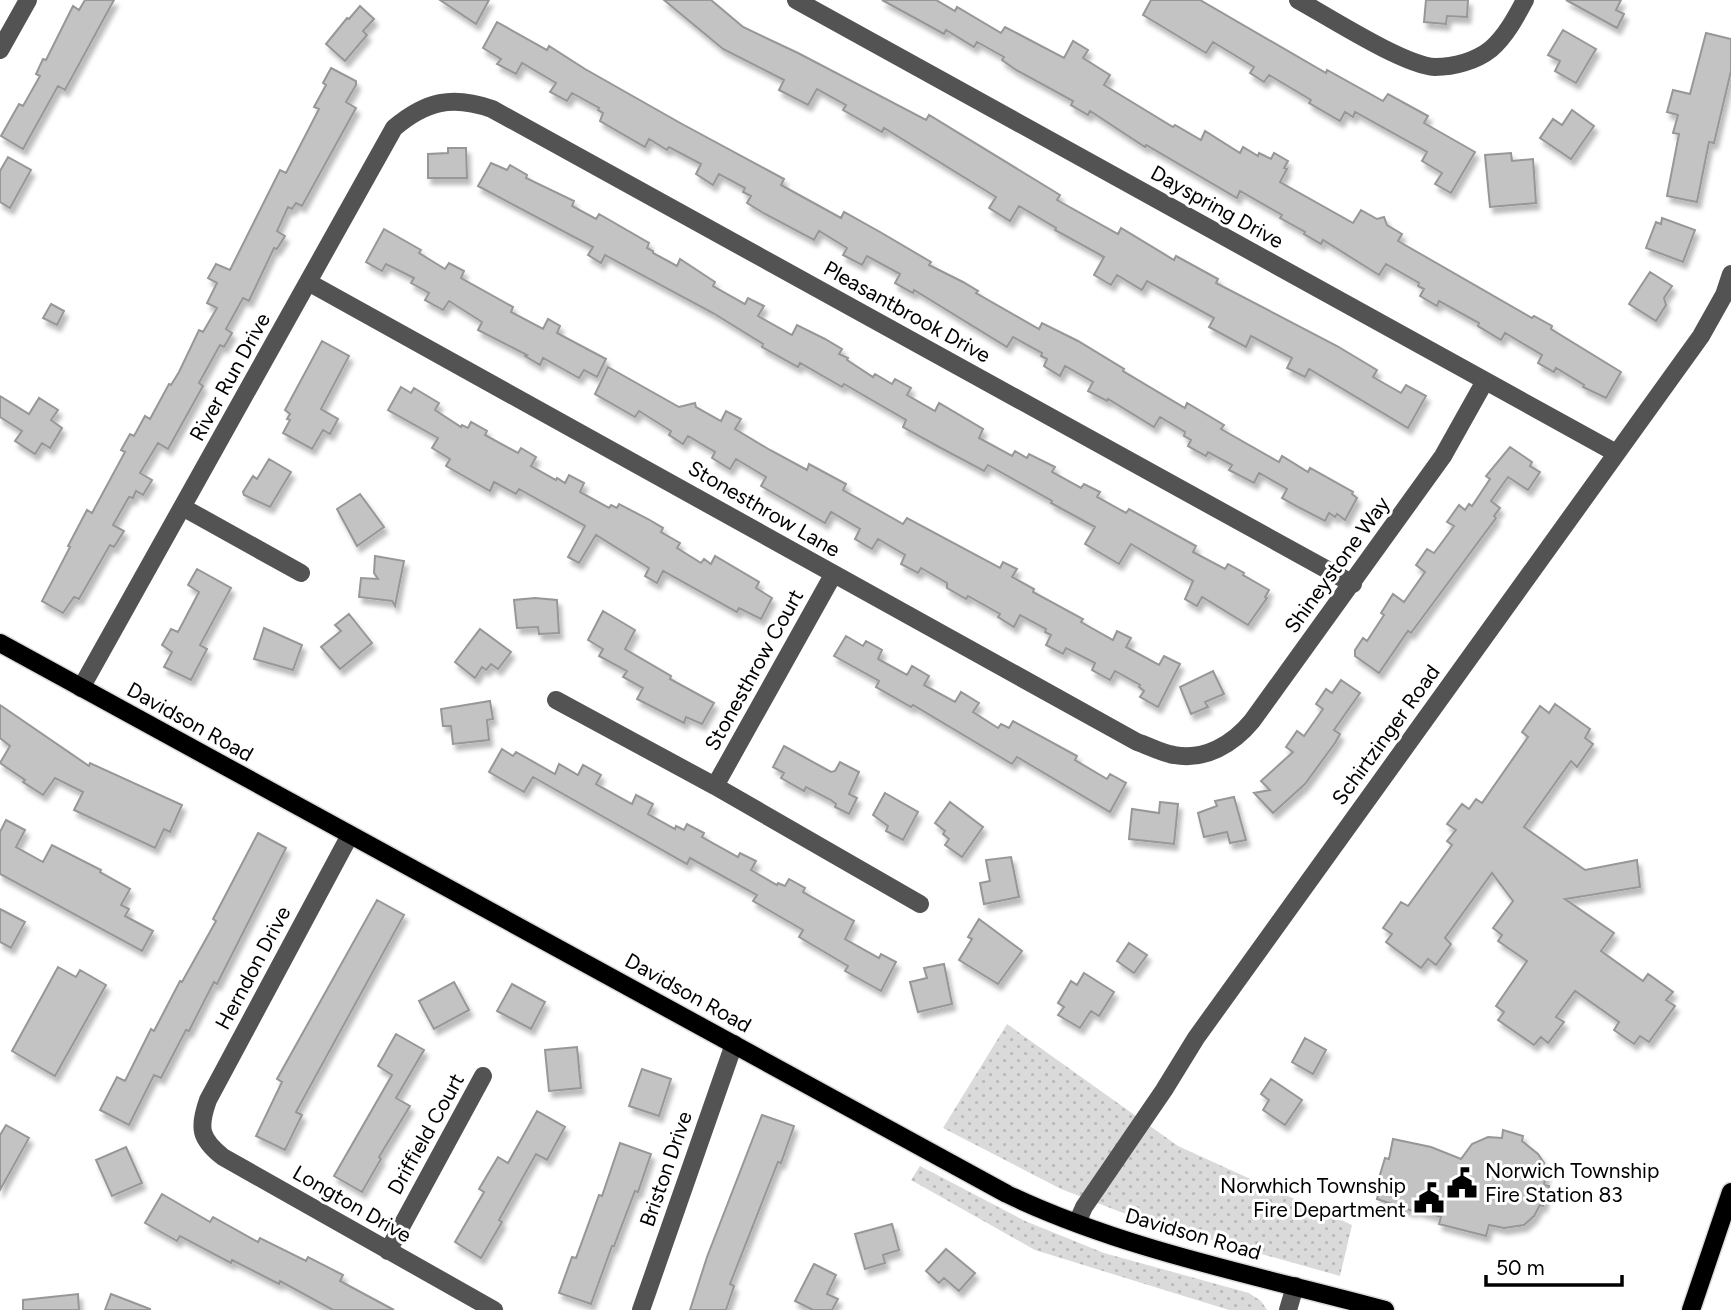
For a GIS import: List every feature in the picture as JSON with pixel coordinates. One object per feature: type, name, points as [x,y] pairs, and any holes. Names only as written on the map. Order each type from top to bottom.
[{"type":"main road","name":"Davidson Road","points":[[0,643],[1007,1194],[1047,1213],[1129,1241],[1385,1310]]},
{"type":"main road","points":[[1691,1310],[1731,1192]]},
{"type":"street","points":[[0,50],[28,0]]},
{"type":"street","name":"Dayspring Drive","points":[[796,0],[1616,453]]},
{"type":"street","points":[[1298,0],[1399,56],[1433,67],[1476,59],[1493,47],[1525,0]]},
{"type":"street","name":"Pleasantbrook Drive","points":[[434,103],[474,102],[492,109],[1353,584]]},
{"type":"street","name":"River Run Drive","points":[[81,688],[394,128],[407,117],[434,103]]},
{"type":"street","name":"Schirtzinger Road","points":[[1077,1223],[1084,1207],[1196,1038],[1701,336],[1724,295],[1731,274]]},
{"type":"street","name":"Stonesthrow Lane","points":[[308,282],[1137,742],[1175,756],[1203,754]]},
{"type":"street","name":"Shineystone Way","points":[[1203,754],[1218,749],[1242,734],[1443,456],[1485,381]]},
{"type":"street","points":[[184,508],[301,573]]},
{"type":"street","name":"Stonesthrow Court","points":[[715,786],[833,575]]},
{"type":"street","points":[[556,700],[715,786],[920,904]]},
{"type":"street","name":"Herndon Drive","points":[[202,1125],[208,1100],[350,835]]},
{"type":"street","name":"Briston Drive","points":[[641,1310],[734,1044]]},
{"type":"street","name":"Driffield Court","points":[[388,1251],[483,1076]]},
{"type":"street","name":"Longton Drive","points":[[202,1125],[203,1136],[210,1147],[223,1157],[494,1310]]},
{"type":"street","points":[[1288,1310],[1294,1286]]},
{"type":"shaded area","points":[[1007,1024],[1178,1146],[1352,1225],[1340,1276],[1144,1221],[1061,1189],[943,1128]]},
{"type":"shaded area","points":[[920,1166],[1025,1221],[1104,1253],[1249,1293],[1261,1301],[1267,1310],[1229,1310],[1035,1250],[911,1180]]},
{"type":"building","points":[[85,0],[114,0],[65,90],[58,86],[23,149],[1,136],[19,104],[23,106],[40,76],[36,74],[43,59],[46,60],[73,6],[79,10]]},
{"type":"building","points":[[440,0],[489,0],[476,24]]},
{"type":"building","points":[[664,0],[711,0],[743,27],[926,120],[929,115],[1060,195],[1057,200],[1118,234],[1121,228],[1174,260],[1176,256],[1218,279],[1216,283],[1337,346],[1377,370],[1373,377],[1401,393],[1406,385],[1426,396],[1408,428],[1309,369],[1305,377],[1287,368],[1292,358],[1251,336],[1246,347],[1209,327],[1214,318],[1147,281],[1142,290],[1117,275],[1111,285],[1094,275],[1104,257],[1019,206],[1010,221],[989,208],[996,197],[884,128],[882,132],[843,110],[846,105],[817,89],[808,105],[779,90],[784,80],[723,49]]},
{"type":"building","points":[[882,0],[936,0],[955,11],[957,7],[1001,33],[1005,27],[1064,58],[1073,41],[1088,50],[1083,58],[1110,75],[1104,85],[1173,127],[1175,125],[1201,140],[1205,131],[1240,153],[1243,147],[1258,156],[1259,153],[1271,159],[1274,153],[1288,161],[1280,182],[1353,223],[1361,210],[1377,219],[1384,217],[1387,225],[1402,234],[1398,241],[1532,318],[1534,316],[1552,326],[1551,329],[1621,372],[1606,398],[1583,387],[1584,385],[1556,368],[1554,372],[1538,363],[1542,355],[1505,333],[1501,340],[1478,326],[1479,323],[1439,301],[1437,306],[1420,296],[1424,289],[1418,286],[1419,283],[1386,264],[1379,275],[1323,240],[1321,244],[1304,234],[1305,232],[1280,218],[1282,215],[1240,191],[1237,198],[1146,145],[1145,147],[1090,111],[1088,115],[1071,105],[1073,101],[1016,70],[1002,60],[1004,57],[977,42],[974,47],[946,30],[944,34]]},
{"type":"building","points":[[1151,0],[1200,0],[1326,73],[1327,70],[1383,101],[1388,94],[1428,116],[1424,123],[1475,152],[1451,193],[1435,184],[1442,173],[1422,161],[1427,152],[1355,112],[1353,117],[1345,112],[1340,121],[1269,75],[1264,82],[1250,73],[1254,67],[1213,42],[1206,53],[1143,15]]},
{"type":"building","points":[[1426,0],[1468,0],[1467,17],[1447,16],[1446,24],[1424,22]]},
{"type":"building","points":[[1566,0],[1621,0],[1616,10],[1624,14],[1617,28]]},
{"type":"building","points":[[360,6],[374,19],[363,31],[367,35],[345,61],[326,44]]},
{"type":"building","points":[[497,22],[547,50],[549,46],[682,124],[784,179],[781,185],[841,218],[844,212],[880,232],[931,262],[929,265],[963,282],[978,291],[976,293],[1039,329],[1042,323],[1078,341],[1185,408],[1187,403],[1224,425],[1221,429],[1279,462],[1282,456],[1308,472],[1310,468],[1353,492],[1357,498],[1345,520],[1337,514],[1335,517],[1329,513],[1325,521],[1300,508],[1282,498],[1287,489],[1259,473],[1254,483],[1229,470],[1232,465],[1208,452],[1206,456],[1188,446],[1191,440],[1184,436],[1185,432],[1160,417],[1154,427],[1108,399],[1107,401],[1088,391],[1093,382],[1065,366],[1060,376],[1044,366],[1047,359],[1041,356],[1042,353],[1013,337],[1007,347],[914,290],[913,293],[895,283],[900,274],[867,256],[862,265],[843,255],[847,248],[819,231],[814,240],[765,214],[747,203],[751,196],[743,192],[745,188],[719,174],[713,185],[696,174],[701,164],[669,147],[667,150],[649,139],[645,147],[600,121],[603,113],[599,108],[572,93],[567,101],[550,92],[556,83],[522,63],[516,74],[497,64],[501,59],[483,48]]},
{"type":"building","points":[[1563,30],[1596,49],[1576,83],[1555,71],[1560,61],[1548,55]]},
{"type":"building","points":[[1706,33],[1731,39],[1731,71],[1714,143],[1709,142],[1697,202],[1667,196],[1679,134],[1673,133],[1678,115],[1667,112],[1673,90],[1690,94]]},
{"type":"building","points":[[331,68],[356,81],[346,102],[356,108],[302,206],[296,203],[292,209],[288,207],[277,231],[285,236],[277,249],[274,248],[249,301],[243,298],[226,329],[232,333],[224,347],[220,345],[199,383],[203,386],[168,449],[158,443],[140,473],[152,480],[143,495],[136,491],[133,498],[129,497],[113,525],[124,531],[114,547],[110,545],[79,599],[74,597],[63,613],[42,601],[70,547],[68,546],[87,510],[92,513],[125,452],[121,450],[130,434],[134,436],[145,416],[150,419],[169,384],[171,385],[179,372],[199,330],[203,332],[217,308],[207,303],[217,283],[208,278],[216,264],[230,270],[280,170],[286,173],[319,109],[314,107],[326,85],[323,83]]},
{"type":"building","points":[[1572,110],[1594,126],[1571,159],[1540,138],[1553,119],[1562,125]]},
{"type":"building","points":[[448,148],[466,148],[467,178],[428,178],[428,154],[448,153]]},
{"type":"building","points":[[1511,153],[1512,161],[1533,159],[1536,203],[1490,207],[1485,155]]},
{"type":"building","points":[[8,157],[31,170],[10,208],[0,202],[0,171]]},
{"type":"building","points":[[491,163],[507,170],[510,165],[527,175],[526,178],[574,201],[572,206],[596,219],[599,214],[649,243],[647,248],[653,253],[677,266],[680,259],[715,282],[713,286],[745,304],[748,298],[764,306],[758,316],[792,335],[797,325],[842,349],[839,354],[873,377],[875,374],[892,384],[895,379],[911,388],[907,395],[935,411],[939,403],[983,429],[979,438],[1012,456],[1015,451],[1027,458],[1029,454],[1055,467],[1052,472],[1081,488],[1084,484],[1100,492],[1097,497],[1126,513],[1129,509],[1196,546],[1193,552],[1225,569],[1228,564],[1244,573],[1243,575],[1269,590],[1265,597],[1267,598],[1248,625],[1202,597],[1197,606],[1185,599],[1193,581],[1131,544],[1119,564],[1085,544],[1095,527],[1051,503],[1052,501],[988,465],[984,471],[939,447],[903,427],[906,420],[844,384],[842,387],[800,363],[798,367],[762,347],[763,344],[713,313],[605,255],[601,263],[588,255],[593,247],[478,186]]},
{"type":"building","points":[[1662,218],[1695,230],[1683,262],[1646,248],[1656,222],[1661,224]]},
{"type":"building","points":[[384,229],[421,250],[419,253],[445,269],[449,263],[464,271],[461,278],[513,307],[511,312],[543,329],[548,319],[560,326],[557,333],[606,359],[597,377],[584,370],[579,378],[543,358],[540,365],[525,356],[527,355],[478,330],[482,322],[449,301],[443,310],[425,300],[429,293],[411,283],[414,278],[386,264],[382,271],[366,262]]},
{"type":"building","points":[[1650,272],[1672,286],[1664,298],[1666,305],[1656,321],[1629,304]]},
{"type":"building","points":[[51,304],[64,311],[57,325],[43,318]]},
{"type":"building","points":[[322,341],[349,356],[321,409],[338,419],[330,434],[323,430],[312,449],[283,433],[290,420],[287,419],[290,414],[285,410]]},
{"type":"building","points":[[608,367],[679,407],[695,403],[696,407],[721,421],[726,411],[741,419],[735,429],[770,450],[807,470],[809,464],[846,484],[843,490],[903,524],[907,518],[1000,568],[1003,562],[1017,569],[1012,577],[1034,589],[1033,592],[1083,619],[1081,622],[1113,640],[1117,631],[1131,638],[1126,647],[1159,665],[1164,656],[1180,664],[1158,707],[1140,697],[1144,691],[1140,685],[1115,671],[1110,680],[1092,670],[1095,663],[1066,648],[1063,654],[1046,645],[1051,635],[1045,632],[1046,629],[1020,615],[1014,627],[998,617],[1000,614],[947,588],[947,583],[921,568],[918,573],[901,564],[905,555],[878,539],[872,549],[855,539],[860,529],[831,512],[825,523],[761,486],[766,477],[736,459],[730,469],[712,458],[715,452],[688,436],[683,444],[669,435],[671,431],[639,411],[635,417],[595,394]]},
{"type":"building","points":[[401,387],[411,393],[414,388],[439,403],[435,410],[461,427],[462,425],[468,428],[471,422],[487,431],[485,435],[518,453],[521,448],[536,457],[531,466],[556,480],[557,478],[565,483],[569,475],[584,483],[580,492],[609,508],[611,505],[617,508],[619,504],[648,519],[663,528],[661,532],[680,543],[677,548],[701,563],[704,559],[711,564],[715,556],[759,582],[756,588],[772,598],[761,619],[739,608],[737,612],[663,571],[657,583],[645,576],[649,568],[596,535],[579,563],[568,557],[585,526],[519,489],[516,494],[494,482],[490,491],[446,466],[450,459],[432,448],[438,438],[388,410]]},
{"type":"building","points":[[0,396],[29,414],[39,398],[58,410],[51,420],[62,428],[50,448],[42,443],[35,454],[15,441],[22,431],[0,417]]},
{"type":"building","points":[[1510,447],[1532,462],[1530,466],[1540,472],[1528,490],[1508,477],[1491,501],[1500,508],[1494,516],[1496,518],[1411,633],[1408,631],[1379,673],[1355,656],[1355,650],[1363,638],[1367,641],[1384,615],[1381,613],[1393,594],[1404,602],[1425,572],[1416,565],[1427,549],[1434,553],[1454,526],[1447,522],[1459,505],[1465,510],[1469,504],[1472,506],[1490,479],[1486,476]]},
{"type":"building","points":[[269,459],[291,472],[270,507],[244,495],[243,492],[253,476],[257,479]]},
{"type":"building","points":[[360,494],[384,527],[357,546],[337,509]]},
{"type":"building","points":[[375,556],[404,561],[395,606],[392,601],[359,597],[361,578],[378,579],[374,573]]},
{"type":"building","points":[[197,569],[231,588],[200,645],[207,649],[191,680],[164,667],[172,652],[162,645],[171,629],[178,632],[199,592],[188,585]]},
{"type":"building","points":[[514,600],[557,600],[559,633],[539,634],[538,627],[517,628]]},
{"type":"building","points":[[603,611],[635,630],[625,649],[671,676],[670,679],[714,703],[702,724],[686,717],[684,723],[637,699],[643,688],[623,677],[627,671],[599,656],[603,649],[588,640]]},
{"type":"building","points":[[349,614],[372,643],[340,669],[321,647],[341,631],[335,625]]},
{"type":"building","points":[[264,628],[302,645],[293,670],[254,659]]},
{"type":"building","points":[[480,629],[511,652],[498,669],[491,664],[486,670],[482,667],[475,678],[455,662]]},
{"type":"building","points":[[846,636],[863,646],[866,641],[882,650],[878,659],[907,675],[912,666],[929,676],[924,685],[955,702],[961,692],[979,703],[973,712],[998,728],[1001,724],[1009,728],[1013,721],[1077,756],[1075,760],[1107,779],[1110,774],[1126,783],[1110,812],[1017,757],[1012,764],[913,705],[911,707],[876,687],[879,681],[834,656]]},
{"type":"building","points":[[1213,671],[1224,694],[1205,702],[1208,707],[1191,714],[1180,687]]},
{"type":"building","points":[[1341,680],[1360,693],[1334,730],[1340,734],[1305,784],[1273,813],[1254,793],[1270,790],[1261,781],[1293,752],[1286,747],[1297,731],[1304,736],[1323,709],[1316,704],[1326,689],[1332,693]]},
{"type":"building","points":[[490,701],[493,719],[487,720],[489,740],[453,744],[451,726],[443,726],[441,709]]},
{"type":"building","points":[[1555,704],[1590,729],[1585,738],[1593,744],[1577,767],[1571,761],[1524,827],[1585,870],[1637,860],[1640,887],[1565,899],[1614,933],[1601,951],[1643,981],[1648,974],[1673,992],[1666,1000],[1675,1006],[1649,1042],[1640,1036],[1634,1044],[1614,1030],[1619,1022],[1575,991],[1556,1017],[1564,1022],[1548,1043],[1541,1037],[1534,1045],[1498,1020],[1504,1012],[1496,1006],[1527,961],[1498,941],[1502,935],[1493,928],[1513,901],[1492,873],[1445,938],[1451,944],[1436,965],[1428,959],[1421,968],[1386,942],[1392,934],[1383,928],[1401,902],[1408,906],[1452,845],[1447,841],[1456,830],[1447,824],[1462,804],[1469,809],[1476,799],[1482,803],[1528,737],[1522,732],[1540,706],[1549,713]]},
{"type":"building","points":[[0,705],[89,766],[90,763],[182,805],[170,832],[164,829],[155,848],[74,810],[83,792],[55,778],[43,795],[23,782],[25,780],[0,763],[10,746],[0,738]]},
{"type":"building","points":[[784,746],[831,772],[835,771],[840,762],[859,772],[849,794],[857,798],[849,814],[835,807],[836,804],[831,800],[806,787],[804,791],[781,778],[784,773],[773,767]]},
{"type":"building","points":[[502,749],[513,756],[516,752],[555,774],[559,764],[578,775],[583,765],[601,775],[596,784],[632,804],[636,795],[653,804],[648,814],[675,829],[676,826],[684,830],[687,824],[704,833],[702,837],[738,857],[740,853],[756,861],[751,870],[777,885],[778,883],[785,886],[789,879],[805,888],[803,892],[854,921],[845,939],[879,958],[881,954],[896,962],[881,991],[845,971],[848,966],[799,937],[803,930],[753,901],[757,895],[690,858],[687,864],[533,777],[524,792],[489,772]]},
{"type":"building","points":[[885,793],[918,812],[903,840],[886,831],[888,826],[873,815]]},
{"type":"building","points":[[1234,797],[1246,840],[1230,843],[1227,832],[1204,837],[1198,813],[1217,806],[1215,801]]},
{"type":"building","points":[[950,802],[983,827],[962,857],[945,845],[949,839],[943,834],[945,831],[935,823]]},
{"type":"building","points":[[1160,802],[1178,804],[1174,844],[1129,839],[1132,809],[1159,813]]},
{"type":"building","points":[[6,820],[25,830],[16,847],[43,862],[52,845],[101,870],[100,872],[130,889],[121,905],[129,909],[125,916],[153,931],[142,951],[0,874],[0,832]]},
{"type":"building","points":[[258,833],[286,848],[217,984],[214,982],[161,1078],[154,1075],[129,1125],[100,1110],[117,1077],[125,1081],[151,1029],[154,1031],[180,981],[182,982],[216,921],[213,919]]},
{"type":"building","points":[[1011,857],[1019,897],[984,904],[980,883],[990,881],[986,860]]},
{"type":"building","points":[[377,900],[404,915],[296,1112],[302,1115],[285,1150],[256,1136],[282,1082],[277,1079]]},
{"type":"building","points":[[0,909],[25,922],[11,948],[0,942]]},
{"type":"building","points":[[979,919],[1022,951],[998,984],[959,960],[972,939],[968,937]]},
{"type":"building","points":[[1129,943],[1147,955],[1134,973],[1117,961]]},
{"type":"building","points":[[944,964],[952,1004],[918,1012],[910,982],[927,978],[924,968]]},
{"type":"building","points":[[58,967],[76,977],[80,970],[106,985],[55,1076],[12,1051]]},
{"type":"building","points":[[1084,973],[1114,992],[1099,1016],[1091,1011],[1080,1028],[1058,1015],[1064,1007],[1058,1003],[1071,981],[1077,985]]},
{"type":"building","points":[[454,982],[469,1010],[434,1029],[419,1001]]},
{"type":"building","points":[[512,984],[545,1002],[531,1029],[497,1011]]},
{"type":"building","points":[[396,1034],[424,1050],[396,1098],[410,1106],[379,1157],[381,1159],[362,1192],[334,1176],[392,1075],[378,1066]]},
{"type":"building","points":[[1305,1038],[1326,1050],[1313,1074],[1292,1062]]},
{"type":"building","points":[[577,1047],[581,1088],[549,1091],[545,1050]]},
{"type":"building","points":[[642,1069],[671,1079],[659,1116],[629,1106]]},
{"type":"building","points":[[1271,1079],[1302,1100],[1285,1125],[1263,1110],[1269,1100],[1261,1094]]},
{"type":"building","points":[[537,1111],[565,1127],[547,1160],[536,1154],[481,1258],[455,1242],[484,1192],[479,1189],[498,1157],[508,1163]]},
{"type":"building","points":[[762,1115],[794,1126],[781,1163],[778,1162],[730,1284],[734,1286],[726,1310],[690,1310],[707,1257]]},
{"type":"building","points":[[6,1125],[29,1138],[0,1190],[0,1135]]},
{"type":"building","name":"Norwich Township Fire Station 83","points":[[1503,1130],[1523,1136],[1522,1141],[1538,1154],[1544,1163],[1544,1185],[1549,1186],[1543,1206],[1540,1205],[1534,1216],[1524,1225],[1504,1228],[1489,1225],[1486,1236],[1439,1224],[1441,1217],[1377,1199],[1382,1179],[1379,1178],[1385,1158],[1389,1159],[1393,1139],[1431,1147],[1461,1159],[1472,1144],[1488,1137],[1502,1138]]},
{"type":"building","points":[[620,1143],[651,1154],[591,1304],[559,1293],[572,1257],[576,1258],[599,1195],[602,1196]]},
{"type":"building","points":[[126,1147],[142,1183],[112,1196],[96,1160]]},
{"type":"building","points":[[162,1194],[210,1222],[213,1217],[258,1242],[260,1238],[306,1261],[308,1257],[343,1275],[340,1281],[394,1310],[333,1310],[280,1281],[279,1284],[232,1260],[231,1263],[180,1236],[177,1241],[145,1223]]},
{"type":"building","points":[[892,1224],[899,1250],[883,1255],[885,1263],[865,1269],[855,1234]]},
{"type":"building","points":[[946,1249],[975,1273],[959,1291],[944,1278],[939,1283],[926,1271]]},
{"type":"building","points":[[814,1264],[836,1275],[827,1294],[838,1299],[832,1310],[813,1310],[795,1301]]},
{"type":"building","points":[[78,1294],[79,1310],[23,1310],[23,1300]]},
{"type":"building","points":[[111,1294],[150,1309],[150,1310],[105,1310]]},
{"type":"place","name":"Norwich Township Fire Station 83","points":[[1462,1183]]},
{"type":"place","name":"Norwhich Township Fire Department","points":[[1429,1198]]}]
